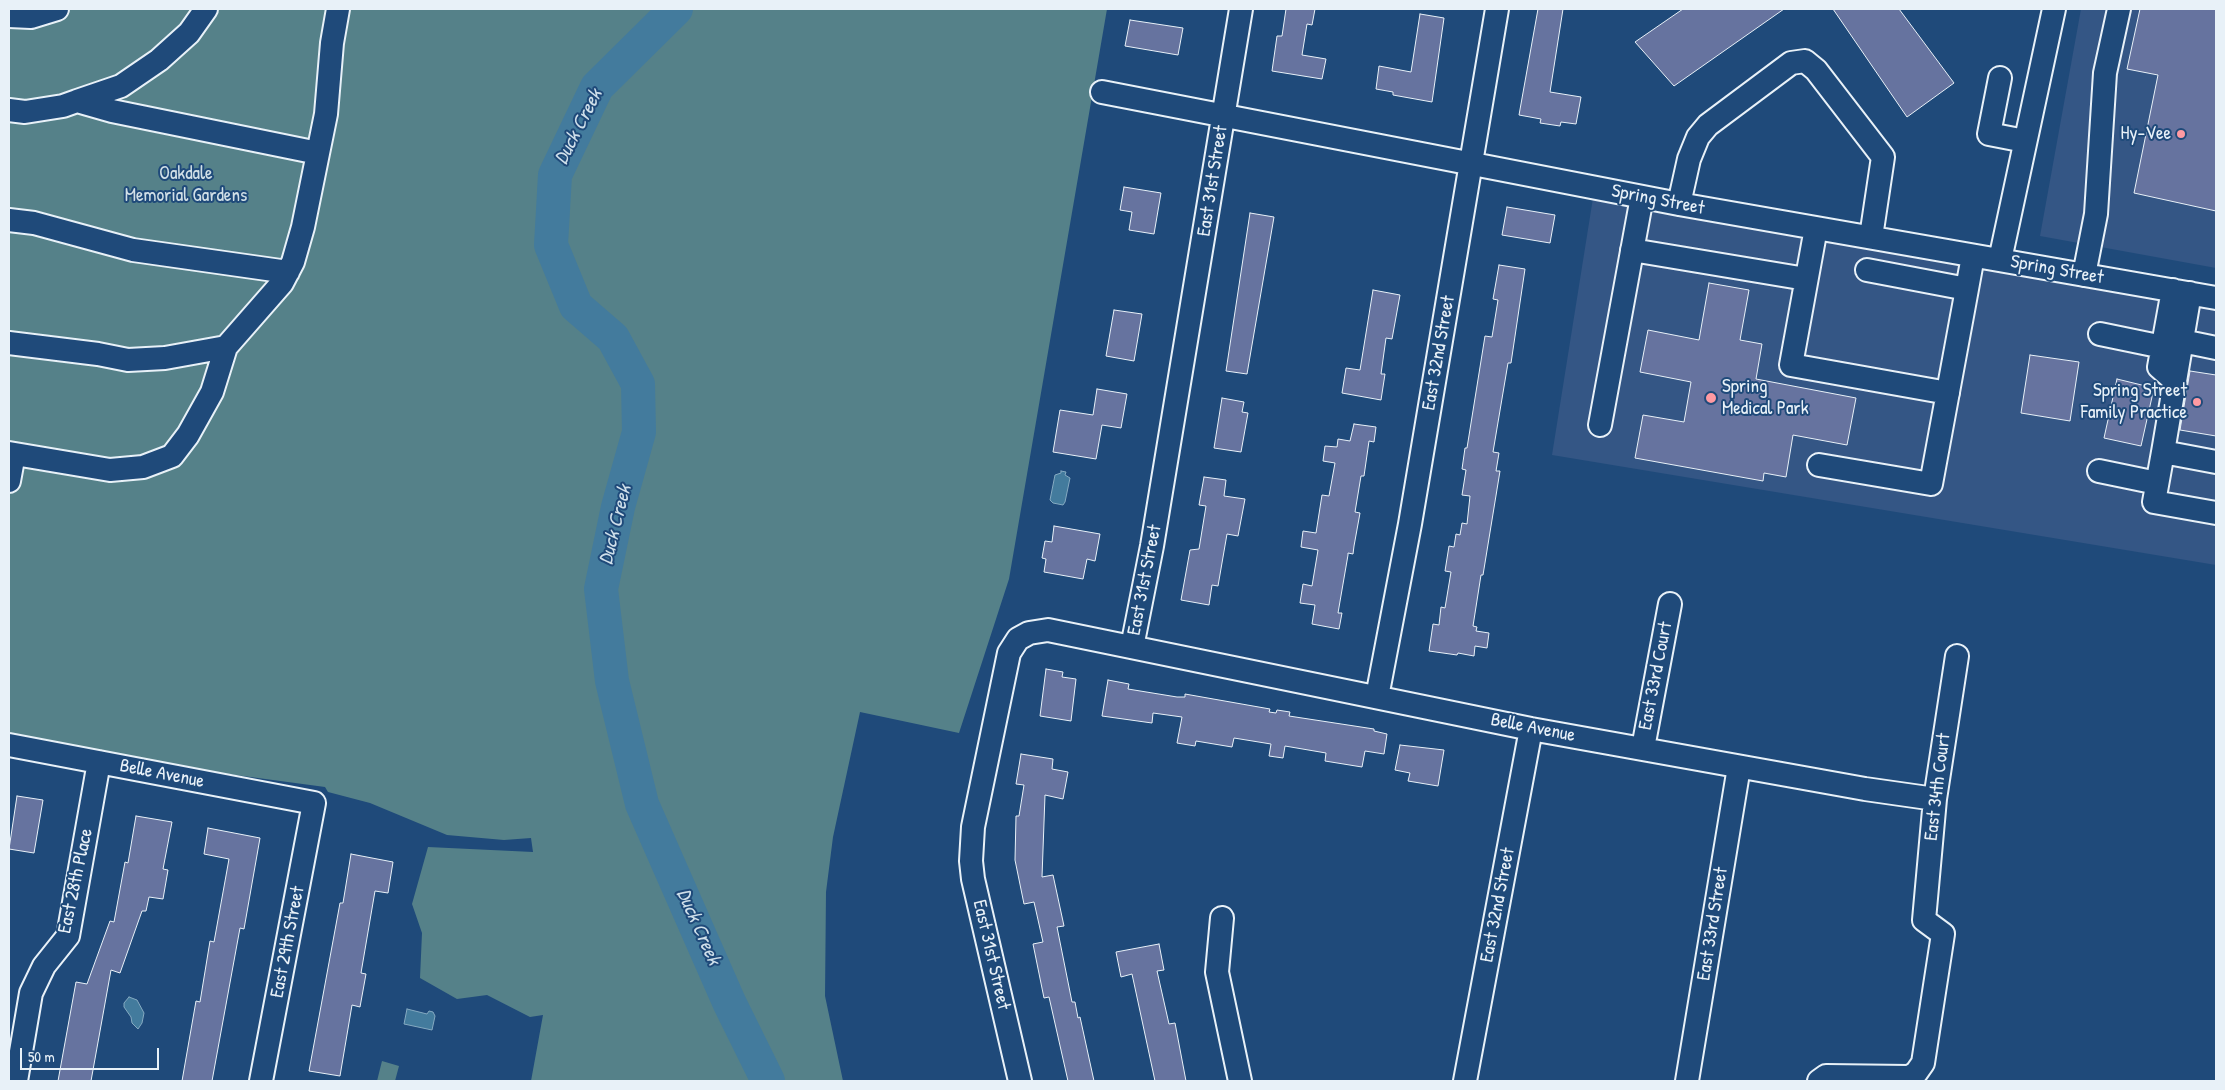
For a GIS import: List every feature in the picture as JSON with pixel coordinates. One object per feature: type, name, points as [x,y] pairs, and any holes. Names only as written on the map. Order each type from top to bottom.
[{"type":"street","points":[[9,16],[31,17],[57,9]]},
{"type":"street","points":[[9,110],[25,112],[63,106],[122,86],[159,60],[189,33],[206,9]]},
{"type":"street","points":[[9,481],[11,454],[110,470],[142,467],[172,456],[188,435],[212,392],[226,347],[282,283],[293,262],[303,227],[326,114],[332,43],[338,9]]},
{"type":"street","name":"East 31st Street","points":[[1020,1081],[973,879],[971,861],[973,827],[1009,653],[1018,639],[1029,633],[1048,630],[1132,646],[1152,546],[1241,9]]},
{"type":"street","name":"East 32nd Street","points":[[1377,697],[1410,524],[1497,9]]},
{"type":"street","points":[[2000,260],[2054,9]]},
{"type":"street","points":[[2084,275],[2096,214],[2104,73],[2119,9]]},
{"type":"street","points":[[1679,204],[1689,159],[1698,137],[1708,125],[1791,64],[1805,61],[1816,70],[1883,157],[1870,237]]},
{"type":"street","points":[[2000,78],[1989,134],[2025,142]]},
{"type":"street","name":"Spring Street","points":[[1102,92],[1679,204],[2216,298]]},
{"type":"street","points":[[77,101],[112,111],[318,153]]},
{"type":"street","points":[[1600,426],[1642,197]]},
{"type":"street","points":[[9,220],[34,223],[133,250],[288,272]]},
{"type":"street","points":[[1816,228],[1791,365],[1948,393]]},
{"type":"street","points":[[1632,250],[1806,280]]},
{"type":"street","points":[[1819,465],[1931,484],[1973,256]]},
{"type":"street","points":[[1867,270],[1966,289]]},
{"type":"street","points":[[2181,292],[2172,344],[2175,381],[2154,502],[2216,513]]},
{"type":"street","points":[[2100,334],[2216,348]]},
{"type":"street","points":[[9,343],[98,354],[128,360],[165,358],[226,347]]},
{"type":"street","points":[[2163,452],[2216,462]]},
{"type":"street","points":[[2100,471],[2157,482]]},
{"type":"street","name":"East 33rd Court","points":[[1643,748],[1670,604]]},
{"type":"street","name":"Belle Avenue","points":[[1132,646],[1531,729],[1866,790],[1935,799]]},
{"type":"street","name":"East 34th Court","points":[[1819,1081],[1826,1076],[1909,1076],[1916,1073],[1923,1063],[1943,934],[1924,920],[1935,799],[1957,656]]},
{"type":"street","name":"East 32nd Street","points":[[1465,1081],[1531,729]]},
{"type":"street","name":"Belle Avenue","points":[[9,745],[314,803]]},
{"type":"street","name":"East 28th Place","points":[[16,1081],[17,1029],[44,966],[68,936],[99,762]]},
{"type":"street","name":"East 33rd Street","points":[[1687,1081],[1739,767]]},
{"type":"street","name":"East 29th Street","points":[[261,1081],[314,803]]},
{"type":"street","points":[[1222,918],[1217,972],[1240,1081]]},
{"type":"shaded area","points":[[2081,9],[2216,9],[2216,268],[2040,236]]},
{"type":"shaded area","points":[[1593,198],[2216,310],[2216,565],[1552,455]]},
{"type":"shaded area","points":[[1061,471],[1066,472],[1065,475],[1070,478],[1063,505],[1053,503],[1050,500],[1055,475],[1061,473]]},
{"type":"shaded area","points":[[129,997],[137,1000],[144,1013],[142,1023],[138,1029],[132,1023],[131,1017],[124,1007],[124,1003]]},
{"type":"shaded area","points":[[407,1009],[427,1014],[429,1011],[433,1012],[435,1016],[432,1030],[404,1024]]},
{"type":"green space","name":"Oakdale Memorial Gardens","points":[[9,9],[1107,9],[1009,579],[959,733],[860,712],[833,837],[826,892],[825,996],[843,1081],[531,1081],[543,1015],[530,1017],[487,995],[457,999],[420,978],[422,933],[412,904],[428,847],[533,852],[531,838],[504,840],[447,835],[370,803],[328,792],[325,787],[161,765],[9,737]]},
{"type":"green space","points":[[382,1061],[399,1066],[395,1081],[377,1081]]},
{"type":"building","points":[[1286,9],[1315,9],[1312,25],[1307,24],[1302,55],[1326,59],[1322,79],[1272,71],[1277,36],[1282,36]]},
{"type":"building","points":[[1538,9],[1563,9],[1550,92],[1581,97],[1576,124],[1561,122],[1560,126],[1540,123],[1541,119],[1519,115]]},
{"type":"building","points":[[1683,9],[1784,9],[1674,86],[1635,42]]},
{"type":"building","points":[[1833,9],[1899,9],[1954,83],[1907,117]]},
{"type":"building","name":"Hy-Vee","points":[[2140,9],[2216,9],[2216,211],[2134,193],[2158,75],[2127,69]]},
{"type":"building","points":[[1420,14],[1444,18],[1432,102],[1393,95],[1393,92],[1376,89],[1379,66],[1411,72]]},
{"type":"building","points":[[1130,20],[1183,28],[1178,55],[1125,46]]},
{"type":"building","points":[[1124,187],[1161,193],[1154,234],[1129,230],[1132,212],[1120,210]]},
{"type":"building","points":[[1507,207],[1555,215],[1550,243],[1502,235]]},
{"type":"building","points":[[1250,213],[1274,217],[1247,374],[1226,371]]},
{"type":"building","points":[[1499,265],[1525,269],[1511,363],[1508,363],[1493,452],[1499,453],[1496,471],[1500,471],[1473,626],[1477,627],[1476,631],[1489,633],[1487,648],[1475,646],[1474,656],[1429,651],[1433,624],[1439,625],[1441,607],[1445,608],[1451,572],[1445,571],[1449,546],[1454,547],[1456,534],[1460,535],[1462,523],[1467,524],[1470,496],[1462,495],[1466,470],[1462,469],[1485,336],[1492,337],[1498,300],[1493,299]]},
{"type":"building","name":"Spring Medical Park","points":[[1709,283],[1749,290],[1740,340],[1762,344],[1756,379],[1856,398],[1847,445],[1793,435],[1786,477],[1764,473],[1763,481],[1635,458],[1643,415],[1684,422],[1691,382],[1640,372],[1648,330],[1699,340]]},
{"type":"building","points":[[1373,290],[1400,295],[1392,339],[1386,338],[1381,374],[1385,374],[1381,400],[1342,393],[1346,368],[1360,370]]},
{"type":"building","points":[[1114,310],[1142,314],[1134,361],[1106,356]]},
{"type":"building","points":[[2030,355],[2079,362],[2070,421],[2021,413]]},
{"type":"building","name":"Spring Street Family Practice","points":[[2190,371],[2216,375],[2216,436],[2180,430]]},
{"type":"building","points":[[2117,379],[2154,388],[2141,446],[2104,438]]},
{"type":"building","points":[[1097,389],[1127,394],[1121,428],[1102,425],[1096,459],[1053,452],[1060,410],[1093,415]]},
{"type":"building","points":[[1222,398],[1244,402],[1242,412],[1248,413],[1241,452],[1214,448]]},
{"type":"building","points":[[1354,424],[1376,427],[1374,442],[1369,441],[1364,476],[1361,476],[1355,512],[1360,513],[1353,554],[1348,553],[1338,613],[1342,613],[1339,629],[1312,624],[1315,605],[1300,603],[1303,584],[1312,586],[1318,550],[1301,547],[1303,531],[1316,533],[1322,495],[1329,496],[1335,463],[1323,461],[1325,446],[1337,447],[1338,439],[1350,441]]},
{"type":"building","points":[[1204,477],[1226,480],[1224,496],[1245,499],[1238,536],[1227,534],[1218,586],[1212,585],[1209,605],[1181,600],[1190,550],[1199,549],[1206,506],[1199,505]]},
{"type":"building","points":[[1054,526],[1100,534],[1095,561],[1087,559],[1083,579],[1044,572],[1046,559],[1042,558],[1045,541],[1052,542]]},
{"type":"building","points":[[1046,669],[1063,672],[1062,677],[1076,679],[1071,721],[1040,716]]},
{"type":"building","points":[[1108,680],[1129,684],[1128,689],[1177,697],[1185,697],[1185,694],[1270,709],[1269,712],[1276,713],[1277,710],[1290,712],[1289,716],[1374,729],[1374,731],[1387,734],[1384,754],[1365,751],[1362,767],[1325,761],[1326,753],[1285,746],[1283,758],[1269,756],[1271,744],[1234,738],[1232,747],[1196,741],[1195,746],[1177,743],[1182,717],[1153,713],[1152,723],[1102,716]]},
{"type":"building","points":[[1400,745],[1444,750],[1438,786],[1408,781],[1410,773],[1395,770]]},
{"type":"building","points":[[1021,754],[1053,759],[1052,769],[1068,772],[1063,799],[1045,795],[1042,877],[1053,875],[1064,926],[1057,927],[1072,1002],[1075,1002],[1078,1018],[1080,1017],[1094,1081],[1068,1081],[1049,997],[1044,998],[1033,944],[1043,942],[1034,902],[1024,904],[1015,860],[1016,816],[1019,816],[1024,785],[1016,784]]},
{"type":"building","points":[[17,796],[43,800],[34,853],[9,849]]},
{"type":"building","points":[[136,816],[172,822],[163,869],[168,870],[163,899],[149,897],[146,911],[142,911],[120,973],[111,970],[91,1081],[58,1081],[76,982],[87,984],[110,921],[114,922],[125,862],[128,863]]},
{"type":"building","points":[[208,828],[260,838],[244,929],[240,928],[212,1081],[182,1081],[196,1001],[200,1002],[210,941],[214,942],[229,859],[204,854]]},
{"type":"building","points":[[351,854],[393,862],[388,893],[375,891],[361,973],[366,974],[360,1007],[352,1005],[340,1076],[309,1071]]},
{"type":"building","points":[[1159,944],[1164,970],[1157,971],[1169,1024],[1175,1023],[1186,1081],[1155,1081],[1132,974],[1121,977],[1116,952]]},
{"type":"waterway","name":"Duck Creek","points":[[676,9],[597,87],[555,175],[551,245],[576,306],[613,338],[638,384],[639,432],[618,507],[601,589],[612,681],[642,804],[729,1002],[768,1081]]},
{"type":"place","name":"Hy-Vee","points":[[2181,134]]},
{"type":"place","name":"Spring Medical Park","points":[[1711,398]]},
{"type":"place","name":"Spring Street Family Practice","points":[[2197,402]]}]
